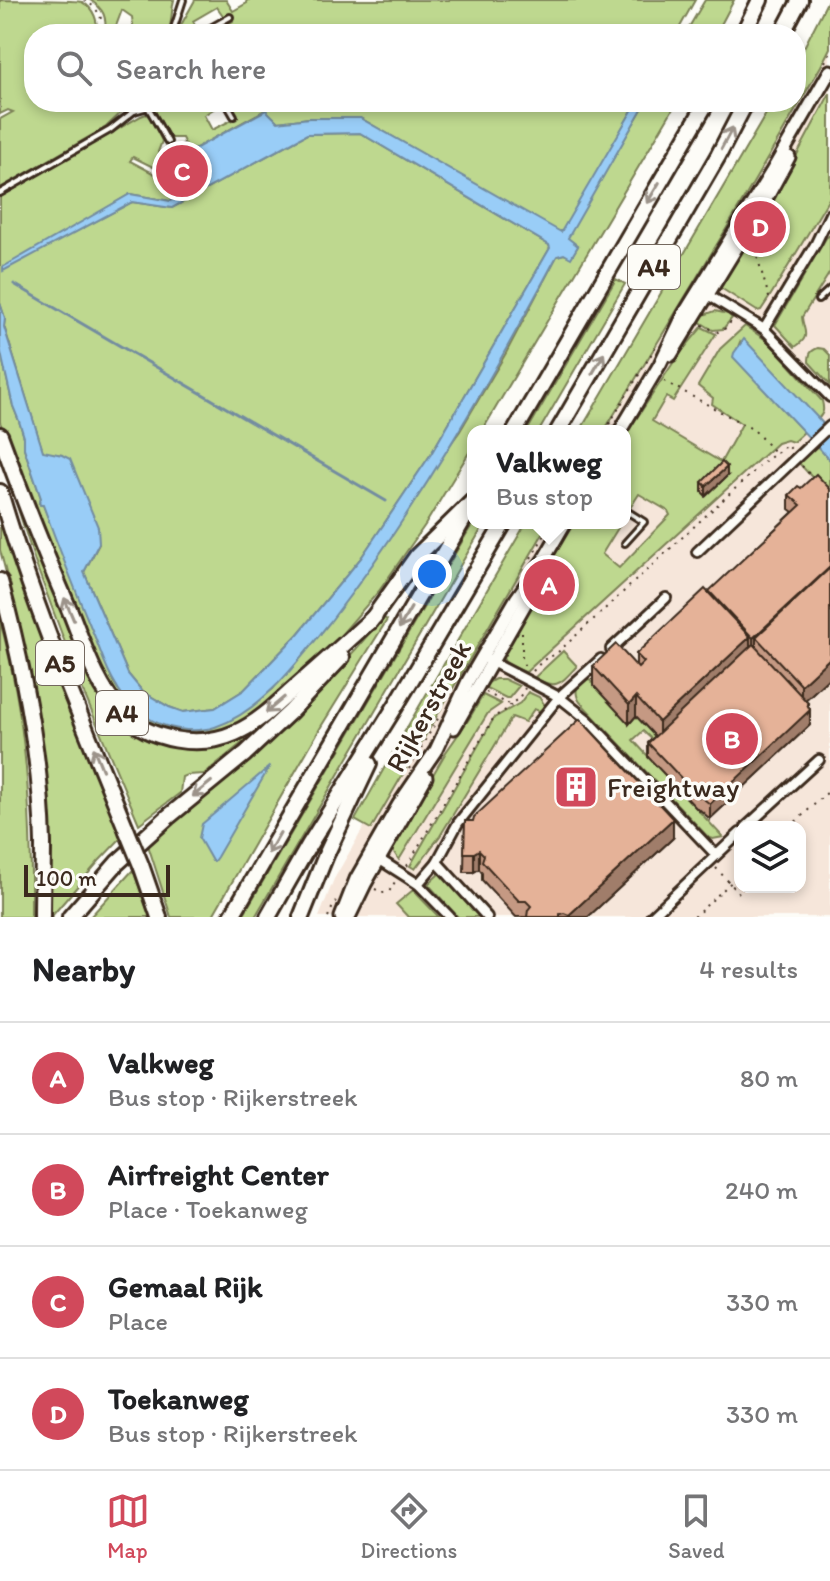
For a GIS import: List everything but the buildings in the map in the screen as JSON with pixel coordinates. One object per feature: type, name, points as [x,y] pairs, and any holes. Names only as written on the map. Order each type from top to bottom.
[{"type":"highway","points":[[748,24],[760,0]]},
{"type":"highway","points":[[787,24],[800,0]]},
{"type":"highway","name":"A4","points":[[519,425],[701,112]]},
{"type":"highway","name":"A4","points":[[561,425],[741,112]]},
{"type":"highway","name":"A4","points":[[0,435],[94,670],[123,714],[146,730],[171,739],[191,741],[211,741],[235,733],[254,723],[276,705],[375,616]]},
{"type":"highway","name":"A5","points":[[0,492],[33,591],[159,917]]},
{"type":"highway","name":"A4","points":[[70,917],[117,863],[291,711],[353,645],[417,556],[467,508]]},
{"type":"highway","name":"A4","points":[[231,917],[467,512]]},
{"type":"highway","points":[[268,917],[500,529]]},
{"type":"highway","name":"A5","points":[[0,581],[25,685],[37,762],[43,841],[42,917]]},
{"type":"highway","points":[[301,917],[326,855],[395,707]]},
{"type":"street","points":[[627,425],[693,320],[704,292],[830,71]]},
{"type":"street","points":[[626,425],[684,314],[704,292],[765,201],[830,83]]},
{"type":"street","points":[[764,329],[830,214]]},
{"type":"street","points":[[816,243],[830,225]]},
{"type":"street","points":[[704,292],[764,329],[830,397]]},
{"type":"street","points":[[697,552],[830,426]]},
{"type":"street","name":"Rijkerstreek","points":[[341,917],[356,879],[374,857],[477,687],[516,599],[562,529]]},
{"type":"street","name":"Rijkerstreek","points":[[349,917],[399,804],[436,750],[468,681],[487,659],[568,529]]},
{"type":"street","points":[[418,884],[437,862],[458,823],[559,697],[666,598]]},
{"type":"street","points":[[487,659],[559,697],[588,720],[713,858]]},
{"type":"street","points":[[753,821],[819,760]]},
{"type":"street","points":[[651,917],[734,839]]},
{"type":"street","points":[[374,857],[418,884],[450,917]]},
{"type":"street","points":[[437,862],[487,917]]},
{"type":"lane","points":[[175,24],[183,0]]},
{"type":"lane","points":[[218,24],[230,17]]},
{"type":"lane","points":[[0,193],[110,130],[133,112]]},
{"type":"lane","points":[[151,112],[168,142]]},
{"type":"lane","points":[[232,112],[234,116]]},
{"type":"lane","points":[[818,300],[830,289]]},
{"type":"lane","points":[[625,543],[644,522],[631,514]]},
{"type":"path","points":[[84,0],[93,5],[102,24]]},
{"type":"path","points":[[753,241],[774,314]]},
{"type":"path","points":[[693,320],[718,332],[726,328],[737,312]]},
{"type":"path","points":[[609,425],[661,338]]},
{"type":"path","points":[[658,378],[754,430],[775,454]]},
{"type":"path","points":[[402,872],[494,717],[519,698],[536,666],[556,654],[787,445],[803,460],[799,463],[822,487]]},
{"type":"path","points":[[522,622],[522,657],[528,681]]},
{"type":"path","points":[[477,687],[511,704]]},
{"type":"path","points":[[796,821],[830,790]]},
{"type":"path","points":[[713,858],[734,887]]},
{"type":"path","points":[[694,917],[734,879]]},
{"type":"shaded area","points":[[830,21],[830,917],[319,917],[334,879],[536,529],[631,529],[631,425],[598,425],[790,112],[806,112],[806,78]]},
{"type":"green space","points":[[0,0],[82,2],[90,8],[97,24],[24,24],[24,112],[122,112],[106,127],[0,188],[0,119],[13,112],[8,110],[0,114]]},
{"type":"green space","points":[[90,0],[174,0],[170,24],[133,24],[132,17],[122,10],[117,24],[105,24],[99,7]]},
{"type":"green space","points":[[195,0],[226,0],[233,11],[247,3],[246,0],[695,0],[682,24],[228,24],[233,21],[229,14],[224,17],[217,7],[193,21],[194,24],[182,24]]},
{"type":"green space","points":[[705,0],[734,0],[721,24],[691,24]]},
{"type":"green space","points":[[830,0],[830,48],[806,92],[806,43]]},
{"type":"green space","points":[[830,93],[830,197],[769,298],[757,311],[716,285],[776,194]]},
{"type":"green space","points":[[156,112],[209,112],[204,115],[212,130],[238,117],[235,112],[261,112],[189,152],[182,138],[170,138]]},
{"type":"green space","points":[[267,112],[631,112],[564,230],[559,232],[360,118],[309,118],[278,122]]},
{"type":"green space","points":[[640,112],[671,112],[486,425],[467,425],[467,456],[425,525],[379,591],[340,636],[252,720],[210,737],[171,736],[125,711],[108,689],[31,506],[0,422],[0,348],[13,406],[24,437],[24,448],[41,498],[39,503],[43,505],[113,681],[118,689],[216,726],[234,718],[273,689],[460,431],[506,353],[557,256],[564,254],[571,257],[578,246],[567,238]]},
{"type":"green space","points":[[767,112],[794,112],[608,425],[584,425]]},
{"type":"green space","points":[[146,114],[162,141],[158,152],[163,172],[133,157],[130,161],[168,181],[172,189],[177,187],[181,195],[170,201],[130,194],[3,270],[132,202],[172,208],[307,134],[360,133],[550,248],[431,454],[361,558],[298,634],[244,690],[215,708],[183,712],[142,691],[128,674],[84,572],[99,544],[62,455],[43,452],[4,326],[0,303],[0,197]]},
{"type":"green space","points":[[830,235],[830,272],[802,317],[805,336],[795,347],[775,325]]},
{"type":"green space","points":[[616,279],[625,284],[543,425],[531,425]]},
{"type":"green space","points":[[715,311],[732,318],[723,329],[713,330],[697,320],[701,316]]},
{"type":"green space","points":[[745,326],[769,342],[822,401],[821,415],[818,419],[740,342],[734,357],[804,432],[793,442],[777,443],[526,672],[506,663],[503,659],[504,642],[569,529],[617,529],[602,554],[619,568],[670,515],[639,494],[631,507],[631,427],[677,357],[702,327],[716,334],[673,401],[666,397],[652,421],[721,462],[742,424],[712,404],[713,398],[698,386],[720,349]]},
{"type":"green space","points":[[818,348],[830,355],[830,385],[809,362],[810,353]]},
{"type":"green space","points":[[816,445],[830,460],[830,497],[798,462]]},
{"type":"green space","points":[[0,452],[104,694],[170,742],[242,733],[247,739],[204,774],[182,777],[180,793],[139,824],[83,691],[35,562]]},
{"type":"green space","points":[[0,517],[31,608],[121,838],[51,917],[50,814],[41,735],[33,683],[0,550]]},
{"type":"green space","points":[[469,529],[481,529],[255,917],[242,917]]},
{"type":"green space","points":[[523,529],[546,529],[371,829],[355,820]]},
{"type":"green space","points":[[383,617],[387,620],[322,725],[212,917],[171,917],[147,842],[297,712]]},
{"type":"green space","points":[[0,621],[16,694],[26,768],[31,917],[0,917]]},
{"type":"green space","points":[[563,651],[577,666],[566,677],[553,684],[534,678]]},
{"type":"green space","points":[[586,676],[626,720],[634,714],[659,741],[656,743],[643,731],[633,740],[723,837],[709,838],[580,702],[577,689]]},
{"type":"green space","points":[[495,679],[504,679],[519,686],[506,698],[482,686]]},
{"type":"green space","points":[[528,692],[539,697],[543,708],[539,711],[534,709],[525,722],[512,717],[440,836],[415,869],[410,866],[494,718],[520,703]]},
{"type":"green space","points":[[483,695],[501,704],[488,713],[399,860],[391,848]]},
{"type":"green space","points":[[133,870],[150,917],[90,917]]},
{"type":"green space","points":[[440,873],[481,917],[458,917],[428,884]]},
{"type":"green space","points":[[413,890],[439,917],[408,917],[396,904]]},
{"type":"water","points":[[262,112],[268,112],[278,122],[309,118],[360,118],[561,232],[631,112],[640,112],[568,238],[578,246],[571,258],[564,254],[557,256],[423,490],[362,579],[306,652],[265,697],[215,727],[188,730],[170,727],[137,710],[109,673],[43,505],[40,505],[41,498],[24,448],[24,437],[13,406],[0,348],[0,303],[5,318],[4,327],[43,451],[70,459],[98,527],[99,543],[84,572],[128,674],[142,691],[183,712],[215,708],[244,690],[298,634],[361,558],[431,454],[550,248],[360,133],[307,134],[172,208],[132,202],[3,271],[3,267],[130,194],[170,201],[206,184],[189,152]]},
{"type":"water","points":[[744,339],[830,431],[830,460],[733,357]]},
{"type":"water","points":[[270,766],[212,861],[199,838],[202,824]]},
{"type":"waterway","points":[[14,284],[386,501]]},
{"type":"place","name":"Gemaal Rijk","points":[[182,171]]},
{"type":"place","name":"Toekanweg","points":[[760,227]]},
{"type":"place","name":"Valkweg","points":[[549,585]]},
{"type":"place","name":"Airfreight Center","points":[[732,739]]},
{"type":"place","name":"Freightway","points":[[576,787]]}]
